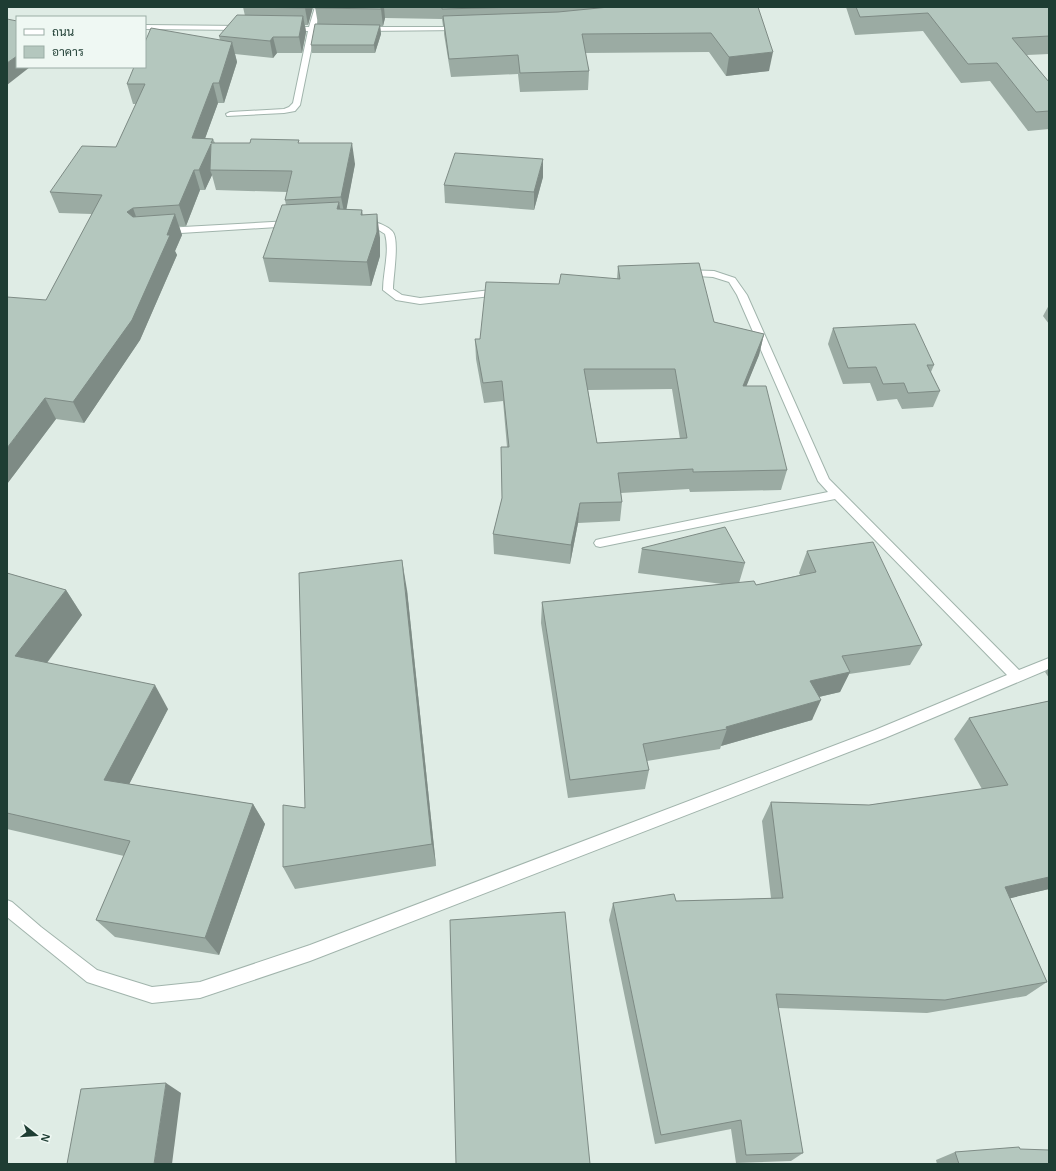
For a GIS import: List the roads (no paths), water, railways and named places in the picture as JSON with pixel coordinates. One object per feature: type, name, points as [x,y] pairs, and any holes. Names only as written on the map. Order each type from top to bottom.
[{"type":"street","points":[[230,114],[284,112],[292,109],[297,103],[300,96],[312,29],[318,7]]},
{"type":"street","points":[[146,27],[251,28]]},
{"type":"street","points":[[281,28],[335,29]]},
{"type":"street","points":[[358,29],[467,29]]},
{"type":"street","points":[[351,221],[378,225],[389,233],[392,244],[388,274],[388,290],[399,298],[420,301],[509,290]]},
{"type":"street","points":[[155,232],[297,224]]},
{"type":"street","points":[[673,274],[688,272],[714,274],[732,280],[742,295],[824,481],[1017,676]]},
{"type":"street","points":[[600,543],[837,494]]},
{"type":"street","points":[[7,907],[36,932],[93,976],[152,995],[200,990],[310,953],[880,734],[1049,663]]}]
